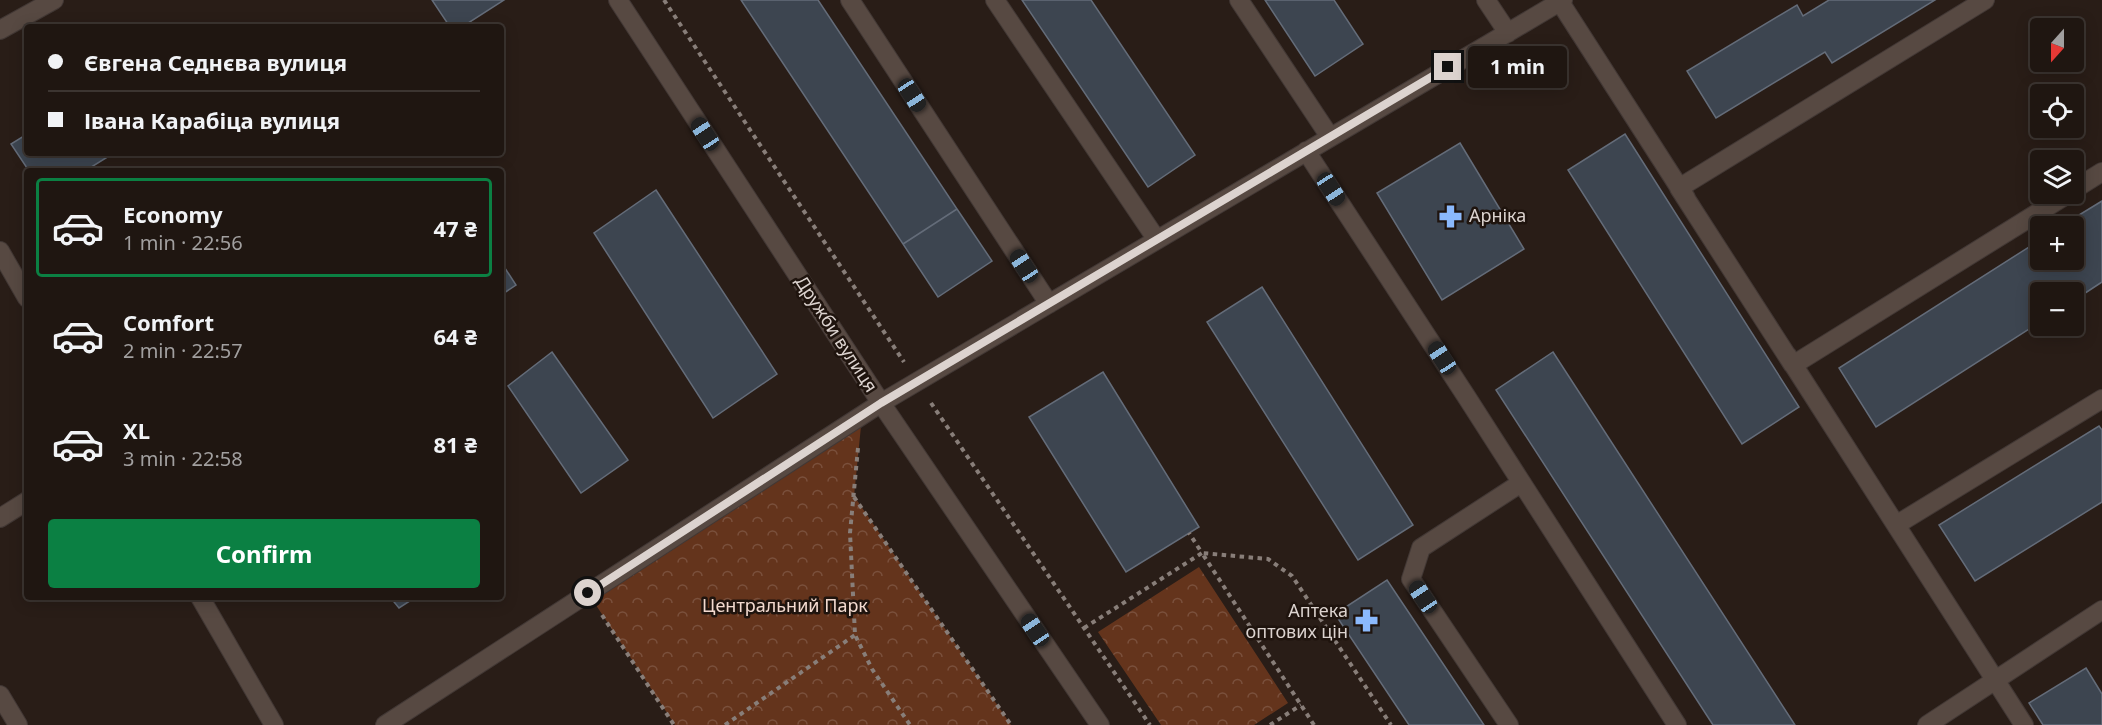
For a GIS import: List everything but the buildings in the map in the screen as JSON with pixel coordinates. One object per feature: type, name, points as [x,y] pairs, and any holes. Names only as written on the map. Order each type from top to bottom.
[{"type":"street","points":[[0,30],[54,0]]},
{"type":"street","name":"Дружби вулиця","points":[[618,0],[881,403],[1100,725]]},
{"type":"street","points":[[850,0],[1049,304]]},
{"type":"street","points":[[995,0],[1157,240]]},
{"type":"street","points":[[1239,0],[1330,137]]},
{"type":"street","points":[[1486,0],[1508,33]]},
{"type":"street","points":[[1679,188],[1986,0]]},
{"type":"street","points":[[385,725],[881,403],[1561,1],[2024,725]]},
{"type":"street","points":[[1306,151],[1677,725]]},
{"type":"street","points":[[2084,183],[2102,172]]},
{"type":"street","points":[[1793,365],[2052,204]]},
{"type":"street","points":[[0,251],[24,292]]},
{"type":"street","points":[[1896,525],[2102,399]]},
{"type":"street","points":[[1509,725],[1411,579],[1421,548],[1521,483]]},
{"type":"street","points":[[0,518],[24,503]]},
{"type":"street","points":[[202,600],[274,725]]},
{"type":"street","points":[[1927,725],[2102,610]]},
{"type":"street","points":[[0,695],[18,725]]},
{"type":"path","points":[[664,0],[917,382],[1150,725]]},
{"type":"path","points":[[862,416],[850,533],[855,635],[872,669],[910,725]]},
{"type":"path","points":[[854,496],[1011,725]]},
{"type":"path","points":[[1189,533],[1314,725]]},
{"type":"path","points":[[1084,628],[1202,553],[1268,559],[1292,576],[1391,725]]},
{"type":"path","points":[[588,593],[674,725]]},
{"type":"path","points":[[724,725],[855,635]]},
{"type":"path","points":[[1270,725],[1301,705]]},
{"type":"green space","name":"Центральний Парк","points":[[862,416],[854,496],[1011,725],[675,725],[588,593]]},
{"type":"green space","points":[[1199,567],[1288,703],[1254,725],[1161,725],[1098,632]]},
{"type":"place","name":"Арніка","points":[[1451,216]]},
{"type":"place","name":"Аптека оптових цін","points":[[1366,621]]},
{"type":"route","points":[[588,593],[881,403],[1448,67]]}]
